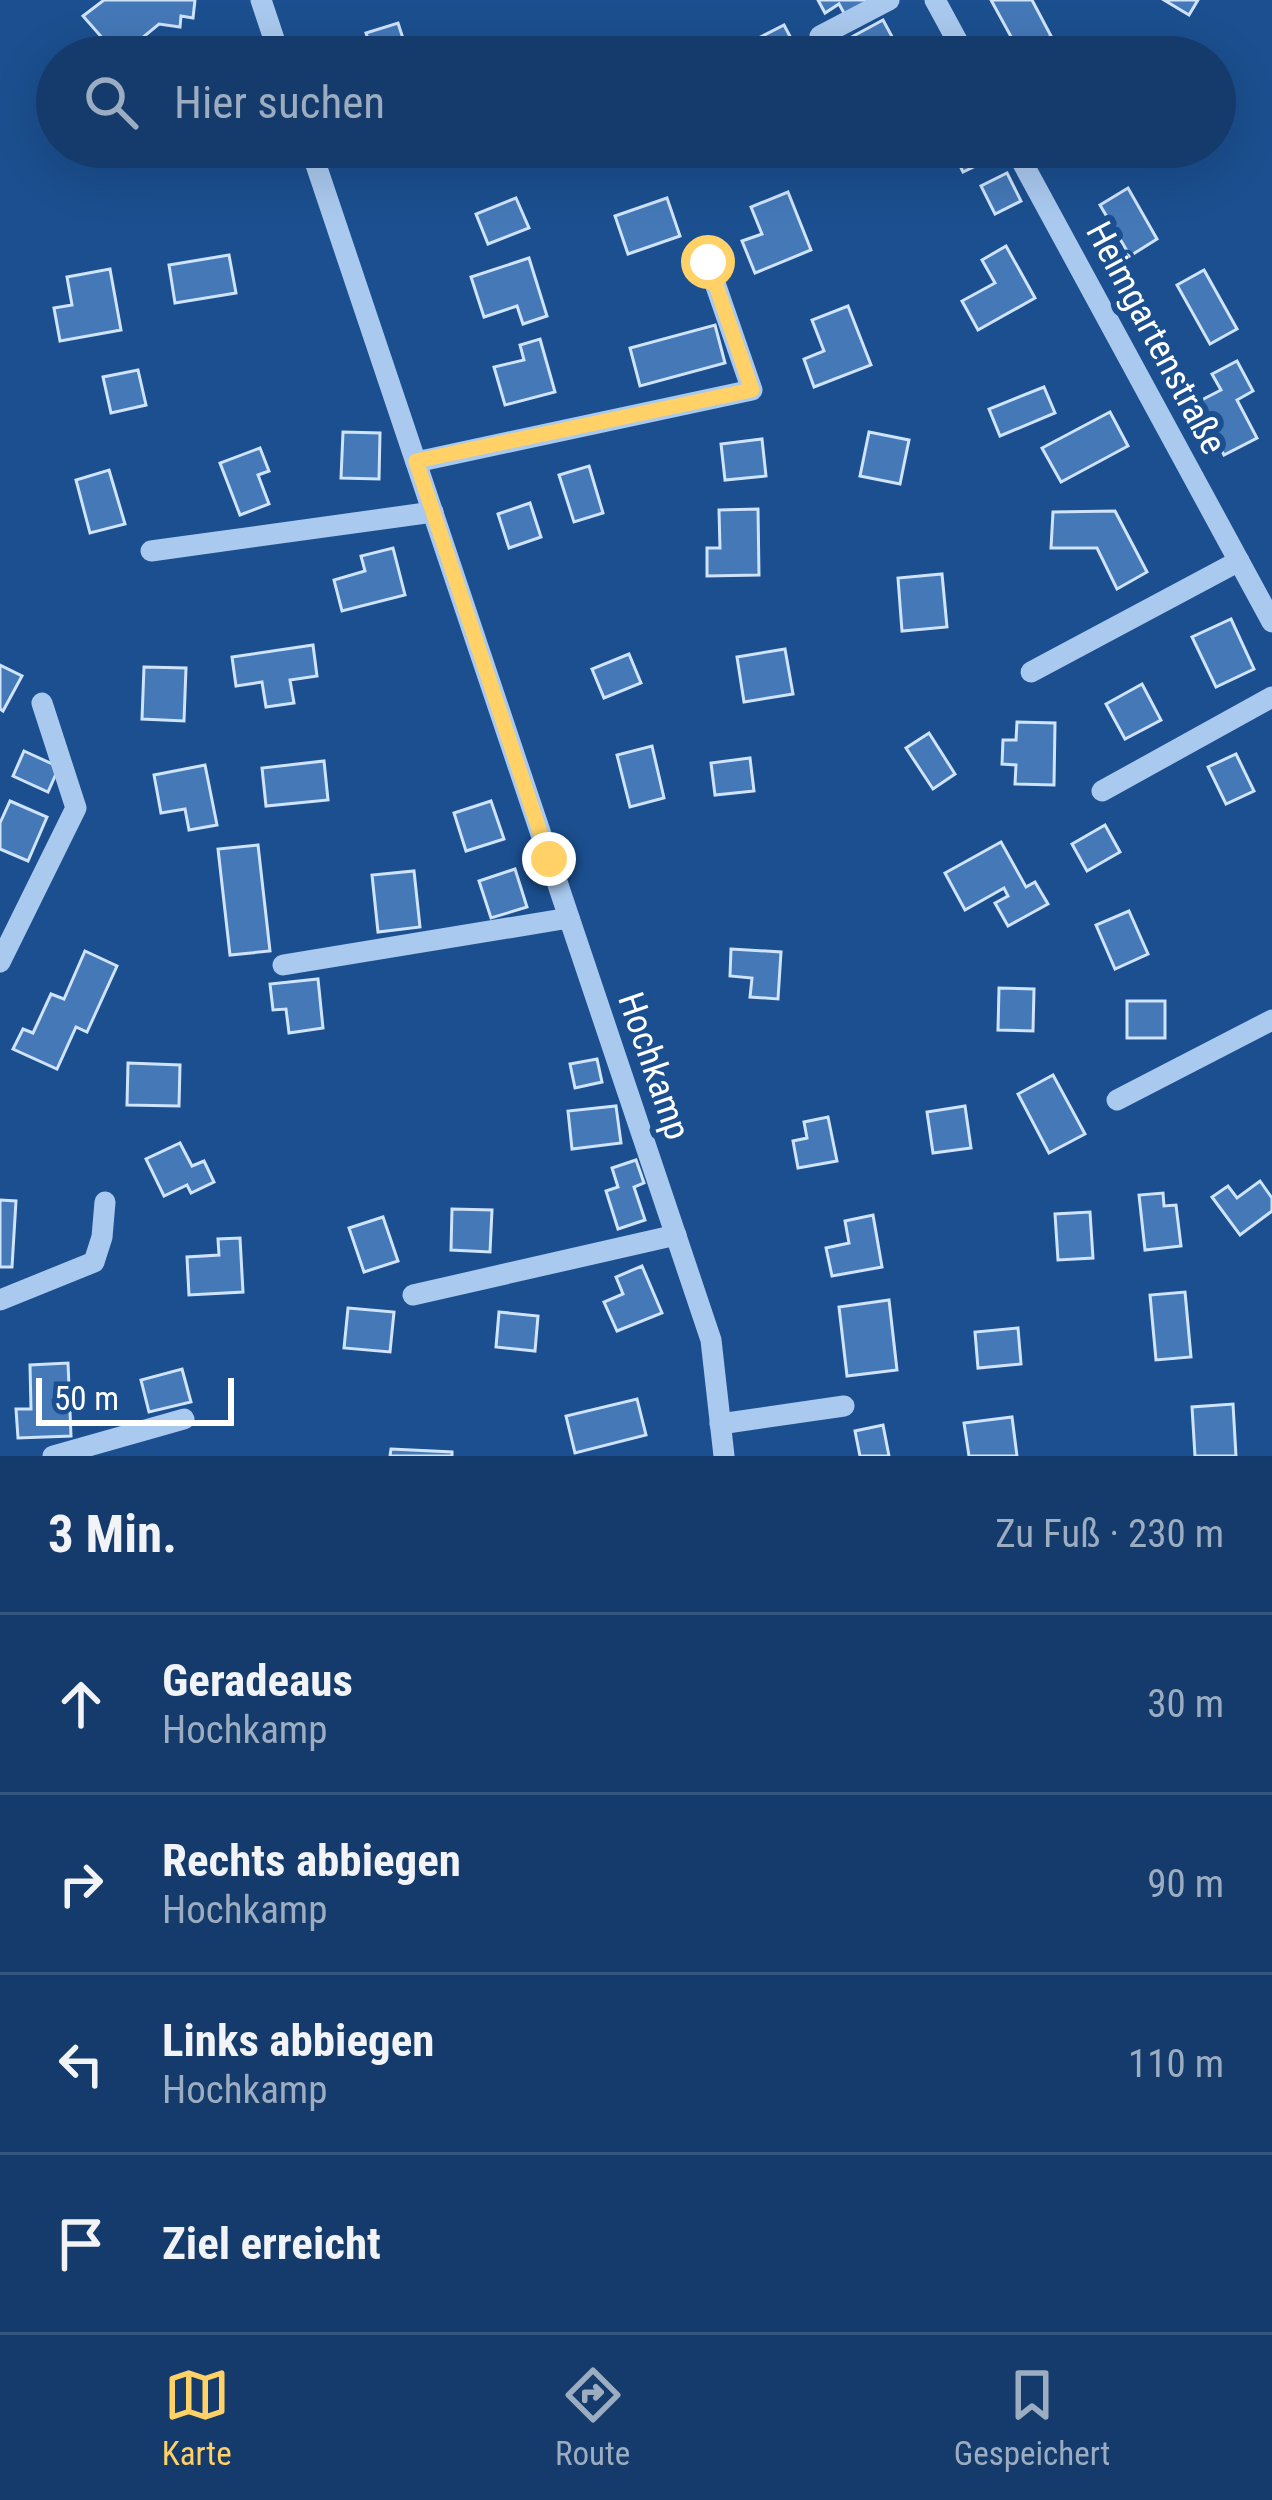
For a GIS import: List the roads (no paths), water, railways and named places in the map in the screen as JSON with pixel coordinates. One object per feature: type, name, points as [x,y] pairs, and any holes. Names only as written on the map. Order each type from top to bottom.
[{"type":"street","points":[[261,0],[273,36]]},
{"type":"street","points":[[820,36],[889,0]]},
{"type":"street","points":[[934,0],[954,36]]},
{"type":"street","name":"Hochkamp","points":[[317,168],[711,1340],[724,1456]]},
{"type":"street","name":"Heimgartenstraße","points":[[1025,168],[1272,622]]},
{"type":"street","points":[[416,461],[752,390],[708,262]]},
{"type":"street","points":[[151,550],[433,512]]},
{"type":"street","points":[[1031,672],[1239,561]]},
{"type":"street","points":[[1102,791],[1272,697]]},
{"type":"street","points":[[0,962],[76,808],[42,703]]},
{"type":"street","points":[[283,965],[569,918]]},
{"type":"street","points":[[1117,1100],[1272,1020]]},
{"type":"street","points":[[0,1300],[94,1262],[105,1202]]},
{"type":"street","points":[[413,1295],[676,1235]]},
{"type":"street","points":[[720,1424],[844,1406]]},
{"type":"street","points":[[53,1456],[184,1419]]}]
